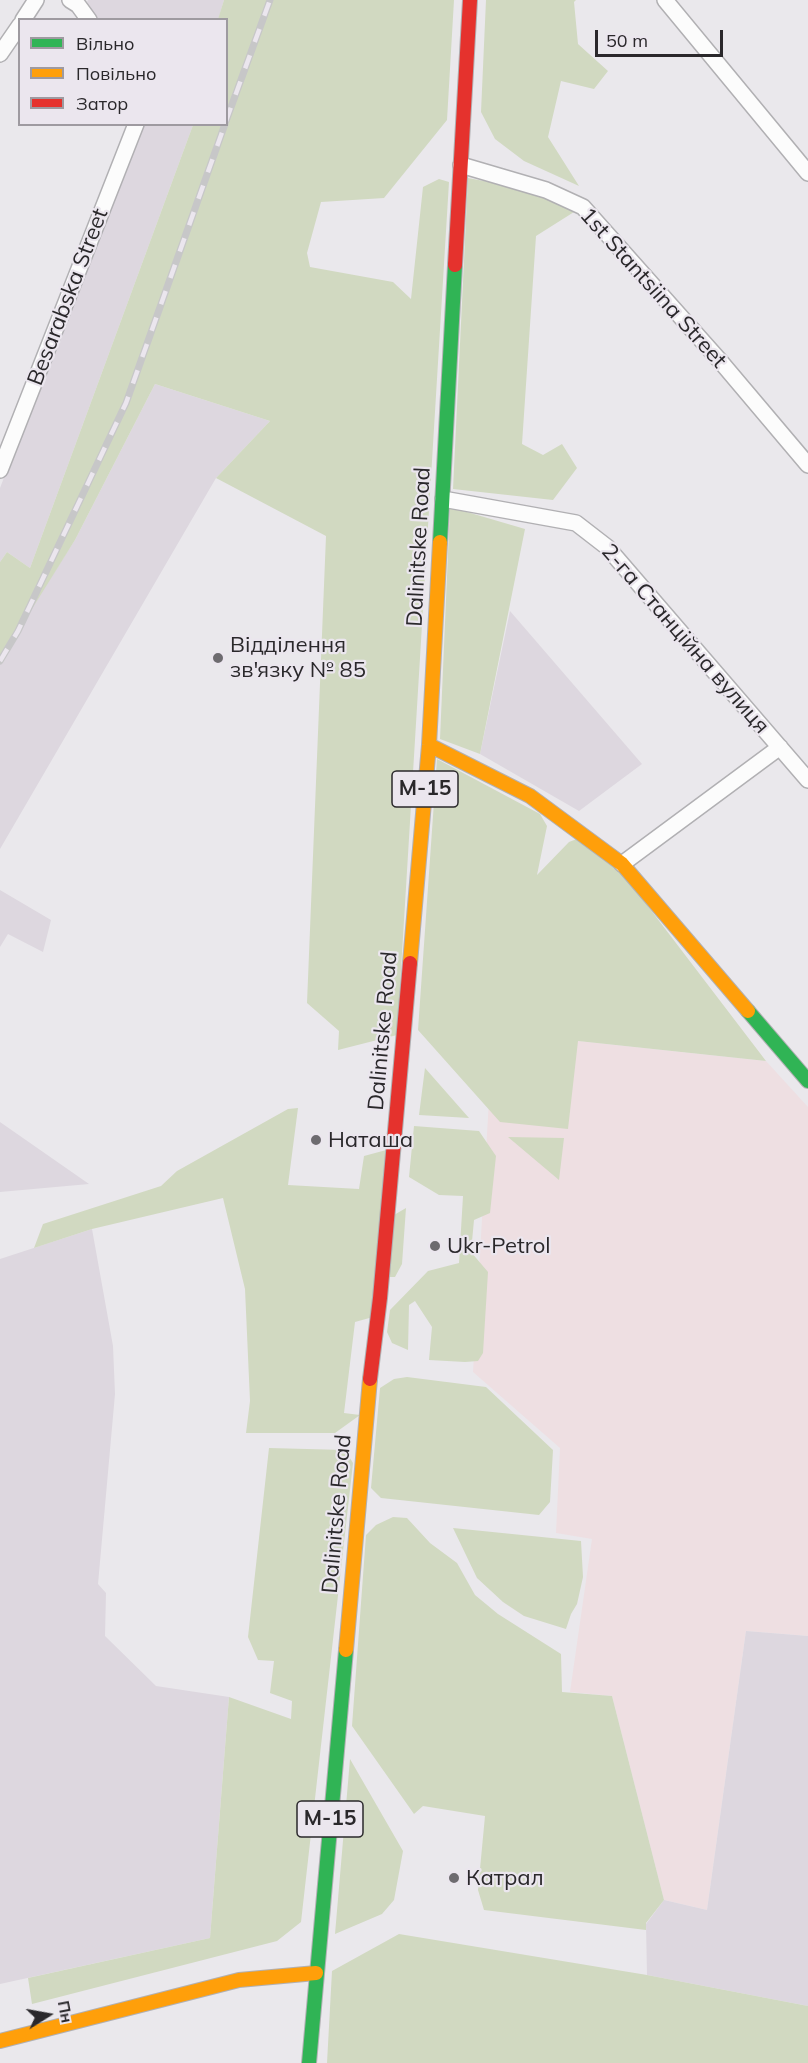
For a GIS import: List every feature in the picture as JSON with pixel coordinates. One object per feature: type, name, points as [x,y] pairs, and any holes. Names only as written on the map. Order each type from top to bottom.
[{"type":"main road","name":"Dalinitske Road","points":[[309,2063],[429,745],[470,0]]},
{"type":"main road","points":[[429,745],[530,796],[622,864],[808,1081]]},
{"type":"main road","points":[[0,2041],[239,1980],[316,1973]]},
{"type":"street","points":[[24,18],[36,0]]},
{"type":"street","points":[[70,0],[78,5],[88,18]]},
{"type":"street","points":[[666,0],[808,173]]},
{"type":"street","points":[[0,54],[18,28]]},
{"type":"street","name":"Besarabska Street","points":[[0,470],[135,126]]},
{"type":"street","name":"1st Stantsiina Street","points":[[461,165],[546,190],[583,207],[721,362],[808,465]]},
{"type":"street","name":"2-га Станційна вулиця","points":[[442,499],[576,523],[607,547],[808,780]]},
{"type":"street","points":[[622,864],[780,747]]},
{"type":"shaded area","points":[[88,0],[224,0],[219,18],[96,18]]},
{"type":"shaded area","points":[[139,126],[193,126],[30,568],[7,552],[0,562],[0,488]]},
{"type":"shaded area","points":[[155,384],[270,421],[216,478],[0,849],[0,655],[75,540]]},
{"type":"shaded area","points":[[510,611],[642,764],[579,811],[480,754]]},
{"type":"shaded area","points":[[0,890],[51,920],[43,952],[8,934],[0,947]]},
{"type":"shaded area","points":[[493,1032],[766,1061],[808,1107],[808,1636],[746,1631],[707,1910],[664,1900],[612,1696],[570,1692],[592,1539],[556,1533],[560,1448],[473,1372]]},
{"type":"shaded area","points":[[0,1122],[89,1184],[0,1192]]},
{"type":"shaded area","points":[[92,1229],[113,1346],[115,1394],[98,1584],[106,1593],[105,1636],[156,1686],[229,1697],[210,1938],[0,1984],[0,1259]]},
{"type":"shaded area","points":[[746,1631],[808,1636],[808,2006],[647,1975],[646,1924],[664,1900],[707,1910]]},
{"type":"green space","points":[[224,0],[454,0],[447,120],[384,198],[321,202],[307,253],[310,267],[393,282],[411,299],[423,187],[439,179],[449,182],[397,1035],[338,1050],[339,1031],[307,1003],[326,536],[216,478],[270,421],[155,384],[75,540],[0,660],[0,562],[7,552],[30,568],[193,126],[228,126],[228,18],[218,18]]},
{"type":"green space","points":[[486,0],[576,0],[574,2],[578,44],[608,71],[594,89],[561,81],[548,137],[579,186],[524,161],[495,139],[481,112]]},
{"type":"green space","points":[[468,178],[547,193],[574,212],[536,236],[522,444],[543,455],[562,444],[577,468],[553,500],[453,489]]},
{"type":"green space","points":[[450,507],[525,529],[480,754],[440,739]]},
{"type":"green space","points":[[437,759],[540,814],[547,826],[537,875],[569,842],[592,833],[766,1061],[578,1041],[568,1129],[500,1122],[418,1030]]},
{"type":"green space","points":[[425,1068],[469,1118],[419,1115]]},
{"type":"green space","points":[[298,1108],[288,1185],[359,1189],[364,1156],[390,1149],[373,1317],[355,1322],[344,1413],[360,1415],[335,1433],[246,1433],[250,1401],[245,1289],[223,1198],[92,1229],[34,1248],[43,1224],[161,1186],[177,1171],[288,1109]]},
{"type":"green space","points":[[414,1126],[479,1131],[496,1156],[490,1213],[474,1220],[471,1252],[488,1272],[483,1353],[478,1361],[429,1360],[432,1327],[415,1301],[409,1305],[408,1350],[392,1343],[387,1332],[390,1310],[428,1271],[459,1263],[463,1196],[439,1195],[409,1177]]},
{"type":"green space","points":[[508,1137],[564,1138],[559,1180]]},
{"type":"green space","points":[[406,1208],[402,1264],[395,1277],[388,1277],[394,1215]]},
{"type":"green space","points":[[407,1377],[486,1387],[553,1450],[550,1502],[539,1515],[381,1498],[371,1488],[380,1388],[394,1379]]},
{"type":"green space","points":[[269,1448],[345,1450],[353,1463],[301,1922],[277,1941],[32,2004],[28,1978],[210,1938],[229,1697],[291,1719],[292,1701],[270,1693],[274,1661],[258,1660],[248,1637]]},
{"type":"green space","points":[[393,1517],[407,1518],[430,1543],[457,1563],[475,1595],[498,1614],[561,1654],[562,1692],[612,1696],[664,1900],[646,1923],[646,1930],[484,1910],[478,1890],[485,1816],[423,1806],[414,1814],[352,1726],[366,1535],[376,1525]]},
{"type":"green space","points":[[453,1528],[581,1541],[583,1577],[577,1604],[566,1629],[524,1616],[503,1602],[477,1578]]},
{"type":"green space","points":[[350,1759],[403,1851],[394,1900],[382,1914],[335,1934]]},
{"type":"green space","points":[[399,1934],[647,1975],[808,2006],[808,2063],[327,2063],[332,1971]]},
{"type":"railway","points":[[228,116],[270,0]]},
{"type":"railway","points":[[0,661],[18,631],[126,403],[224,126]]},
{"type":"traffic: fast","points":[[440,542],[455,265]]},
{"type":"traffic: fast","points":[[748,1011],[808,1081]]},
{"type":"traffic: fast","points":[[309,2063],[346,1650]]},
{"type":"traffic: slow","points":[[410,963],[429,745],[440,542]]},
{"type":"traffic: slow","points":[[429,745],[530,796],[622,864],[748,1011]]},
{"type":"traffic: slow","points":[[346,1650],[370,1379]]},
{"type":"traffic: slow","points":[[0,2041],[239,1980],[316,1973]]},
{"type":"traffic: jam","points":[[455,265],[470,0]]},
{"type":"traffic: jam","points":[[370,1379],[380,1298],[410,963]]},
{"type":"place","name":"Відділення зв'язку № 85","points":[[218,658]]},
{"type":"place","name":"Наташа","points":[[316,1140]]},
{"type":"place","name":"Ukr-Petrol","points":[[435,1246]]},
{"type":"place","name":"Катрал","points":[[454,1878]]}]
